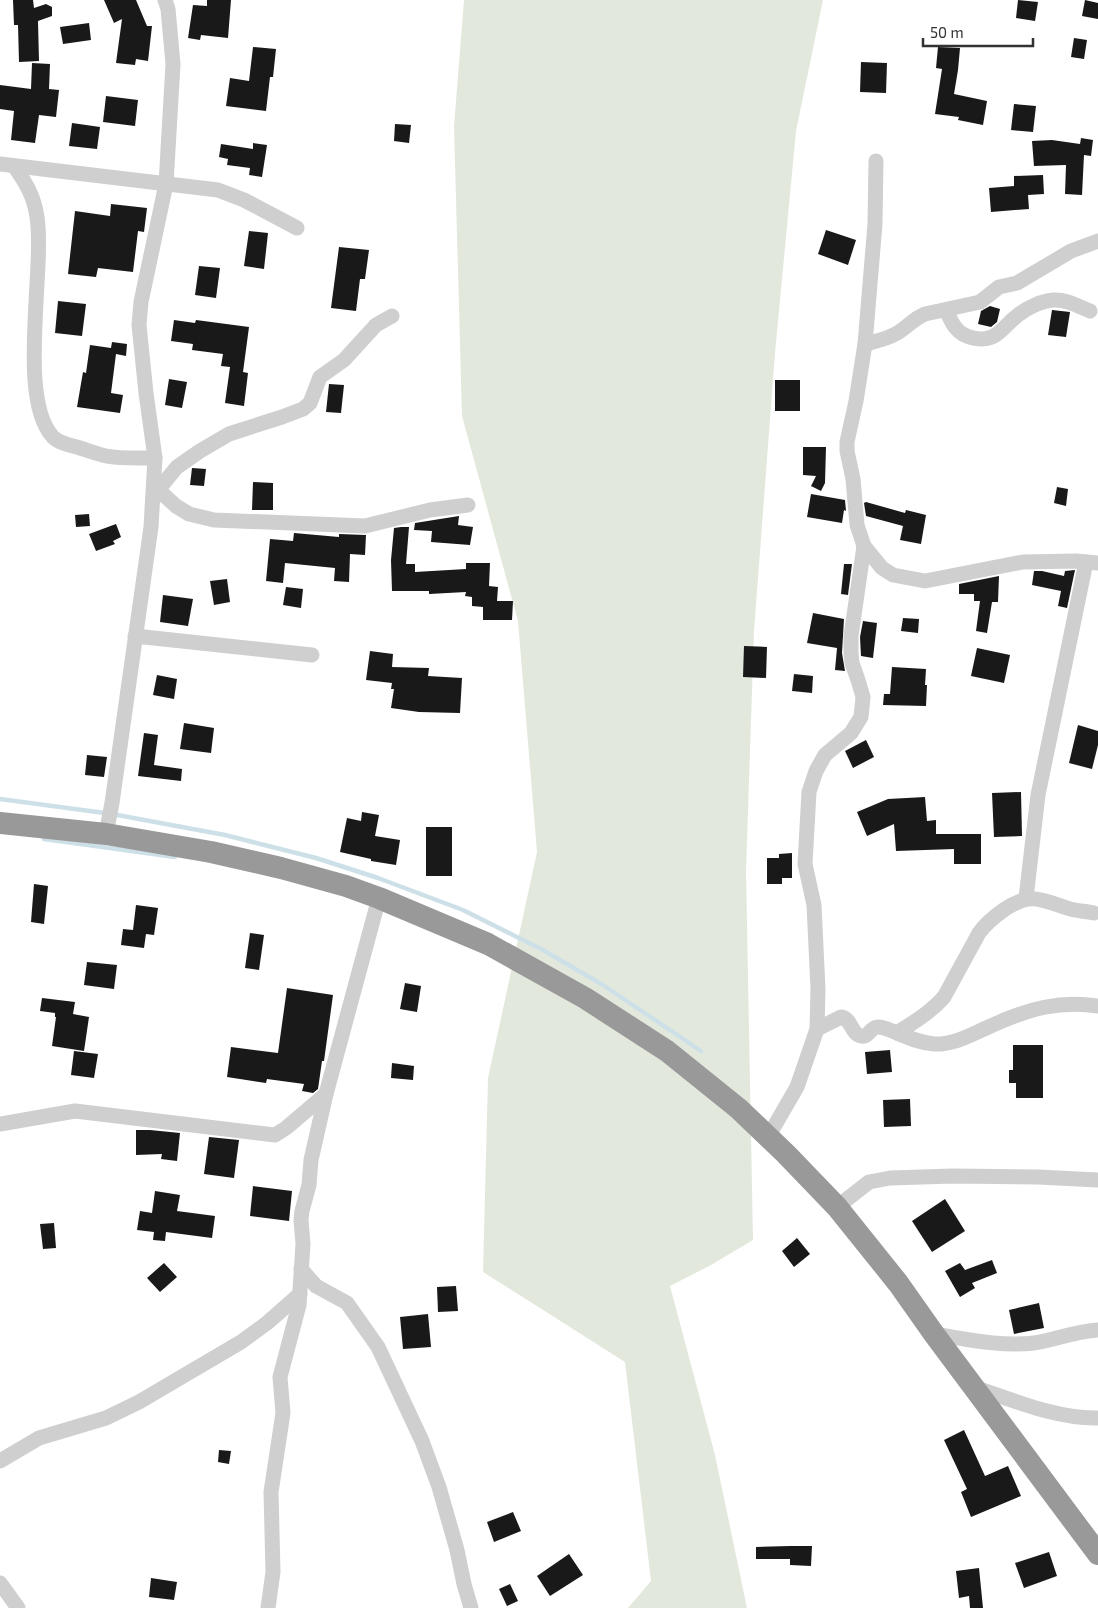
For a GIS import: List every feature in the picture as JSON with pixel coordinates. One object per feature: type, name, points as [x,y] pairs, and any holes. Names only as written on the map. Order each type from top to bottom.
[{"type":"highway","points":[[0,823],[106,834],[211,852],[281,868],[338,884],[379,898],[488,944],[586,998],[667,1052],[739,1109],[837,1207],[898,1282],[934,1334],[1098,1554]]},
{"type":"street","points":[[106,834],[112,803],[156,488],[155,458],[139,324],[166,184],[173,64],[168,9],[164,0]]},
{"type":"street","points":[[876,161],[875,224],[865,344],[847,442],[853,479],[857,525],[864,546],[882,568],[893,575],[925,581],[1023,562],[1092,562],[1038,795],[1026,898]]},
{"type":"street","points":[[7,165],[218,190],[244,200],[297,228]]},
{"type":"street","points":[[7,165],[29,188],[37,217],[39,272],[34,337],[39,413],[54,438],[66,444],[115,458],[155,458]]},
{"type":"street","points":[[865,344],[886,339],[900,331],[917,317],[925,314],[980,302],[999,287],[1017,282],[1071,251],[1098,241]]},
{"type":"street","points":[[946,310],[956,328],[962,333],[968,337],[981,339],[994,336],[1018,315],[1031,307],[1047,301],[1066,301],[1090,311]]},
{"type":"street","points":[[156,488],[177,467],[229,434],[304,409],[310,403],[320,377],[344,360],[376,325],[392,316]]},
{"type":"street","points":[[156,488],[188,514],[214,520],[365,526],[430,510],[468,505]]},
{"type":"street","points":[[768,1137],[797,1088],[817,1029],[818,971],[814,905],[805,864],[810,792],[816,771],[825,755],[852,733],[861,718],[863,697],[852,663],[851,636],[864,546]]},
{"type":"street","points":[[135,636],[312,655]]},
{"type":"street","points":[[268,1608],[273,1572],[271,1492],[284,1413],[280,1377],[299,1305],[303,1244],[302,1211],[309,1185],[311,1160],[326,1094],[379,898]]},
{"type":"street","points":[[898,1033],[938,1004],[944,997],[985,924],[1015,903],[1026,898],[1044,900],[1069,909],[1094,913]]},
{"type":"street","points":[[817,1029],[841,1017],[848,1020],[856,1034],[860,1036],[866,1036],[872,1029],[879,1027],[926,1043],[944,1044],[962,1039],[1005,1020],[1046,1006],[1069,1003],[1098,1006]]},
{"type":"street","points":[[0,1124],[74,1111],[275,1134],[286,1128],[326,1094]]},
{"type":"street","points":[[837,1207],[869,1182],[890,1178],[962,1176],[1098,1180]]},
{"type":"street","points":[[302,1269],[316,1286],[347,1303],[378,1347],[422,1441],[439,1487],[471,1608]]},
{"type":"street","points":[[0,1461],[39,1438],[106,1418],[139,1402],[241,1342],[267,1323],[300,1294]]},
{"type":"street","points":[[934,1334],[988,1342],[1020,1344],[1098,1330]]},
{"type":"street","points":[[974,1387],[1067,1415],[1098,1418]]},
{"type":"street","points":[[0,1583],[18,1608]]},
{"type":"shaded area","points":[[464,0],[823,0],[796,131],[775,353],[754,631],[746,871],[753,1240],[711,1265],[670,1286],[715,1455],[747,1608],[628,1608],[651,1581],[625,1362],[483,1272],[488,1078],[537,852],[518,621],[462,416],[454,126]]},
{"type":"building","points":[[13,0],[33,0],[34,8],[46,4],[52,7],[52,16],[38,21],[39,61],[19,62],[18,25],[14,25]]},
{"type":"building","points":[[104,0],[136,0],[147,26],[152,26],[148,61],[136,59],[135,65],[116,63],[122,19],[114,23]]},
{"type":"building","points":[[207,0],[231,0],[228,38],[201,35],[200,40],[188,38],[193,5],[207,6]]},
{"type":"building","points":[[1018,0],[1038,2],[1035,21],[1016,18]]},
{"type":"building","points":[[1085,0],[1098,3],[1098,19],[1082,16]]},
{"type":"building","points":[[89,23],[91,40],[63,44],[60,27]]},
{"type":"building","points":[[1074,38],[1087,40],[1084,59],[1071,57]]},
{"type":"building","points":[[253,47],[276,49],[266,111],[226,106],[230,78],[249,81]]},
{"type":"building","points":[[938,47],[960,48],[954,94],[987,101],[983,125],[958,120],[959,117],[935,114],[942,69],[936,68]]},
{"type":"building","points":[[861,62],[887,63],[886,93],[860,92]]},
{"type":"building","points":[[32,63],[50,64],[49,89],[59,90],[56,117],[39,115],[35,143],[11,140],[14,111],[0,109],[0,85],[31,89]]},
{"type":"building","points":[[106,96],[138,100],[135,126],[103,122]]},
{"type":"building","points":[[1014,104],[1036,106],[1033,132],[1011,130]]},
{"type":"building","points":[[72,123],[100,127],[97,149],[69,146]]},
{"type":"building","points":[[395,124],[411,125],[409,143],[394,141]]},
{"type":"building","points":[[1081,138],[1093,140],[1091,156],[1084,155],[1082,195],[1065,194],[1066,165],[1034,166],[1032,141],[1052,140],[1080,144]]},
{"type":"building","points":[[253,143],[267,145],[262,177],[249,175],[250,168],[227,165],[228,159],[219,157],[221,144],[253,149]]},
{"type":"building","points":[[1043,175],[1044,194],[1028,195],[1029,209],[991,212],[989,188],[1014,186],[1014,176]]},
{"type":"building","points":[[111,204],[147,208],[144,232],[138,231],[133,272],[98,268],[96,277],[68,274],[75,211],[110,216]]},
{"type":"building","points":[[826,230],[856,240],[848,265],[818,254]]},
{"type":"building","points":[[249,231],[268,233],[264,269],[244,266]]},
{"type":"building","points":[[339,247],[369,250],[365,279],[360,279],[356,311],[331,308]]},
{"type":"building","points":[[199,266],[220,268],[216,298],[195,295]]},
{"type":"building","points":[[58,301],[86,304],[82,336],[55,333]]},
{"type":"building","points":[[990,306],[1000,309],[997,322],[991,327],[978,324],[981,311]]},
{"type":"building","points":[[1052,310],[1070,312],[1066,337],[1048,335]]},
{"type":"building","points":[[174,320],[195,323],[196,320],[249,327],[243,372],[248,373],[244,406],[225,403],[230,367],[221,366],[223,354],[192,350],[193,344],[171,341]]},
{"type":"building","points":[[112,342],[127,344],[126,356],[116,354],[111,393],[123,395],[120,413],[77,407],[83,372],[86,373],[90,345],[111,348]]},
{"type":"building","points":[[169,379],[187,382],[182,408],[165,405]]},
{"type":"building","points":[[775,380],[800,380],[800,411],[775,411]]},
{"type":"building","points":[[329,384],[344,385],[341,413],[326,412]]},
{"type":"building","points":[[803,447],[826,447],[825,483],[821,491],[811,486],[816,476],[803,475]]},
{"type":"building","points":[[192,468],[206,469],[204,486],[190,485]]},
{"type":"building","points":[[253,482],[273,483],[273,510],[252,510]]},
{"type":"building","points":[[1057,487],[1068,489],[1066,506],[1054,503]]},
{"type":"building","points":[[811,494],[845,500],[846,511],[844,510],[842,523],[807,517]]},
{"type":"building","points":[[864,503],[905,513],[906,510],[926,515],[921,544],[900,540],[903,526],[866,516]]},
{"type":"building","points":[[89,514],[90,526],[76,527],[75,515]]},
{"type":"building","points":[[459,516],[458,525],[473,527],[470,545],[431,542],[432,531],[414,530],[415,523]]},
{"type":"building","points":[[116,524],[121,537],[113,541],[115,544],[96,551],[89,534]]},
{"type":"building","points":[[409,527],[406,564],[415,564],[415,572],[466,569],[466,563],[490,563],[489,586],[498,587],[497,601],[513,601],[512,620],[483,620],[483,607],[472,606],[472,597],[465,596],[466,592],[429,594],[429,591],[392,591],[391,560],[394,528]]},
{"type":"building","points":[[294,533],[339,537],[339,534],[366,535],[365,555],[350,554],[349,582],[334,581],[335,568],[285,563],[283,583],[266,581],[270,539],[293,541]]},
{"type":"building","points":[[844,564],[852,564],[848,595],[841,594]]},
{"type":"building","points":[[1075,570],[1067,608],[1058,606],[1061,591],[1032,585],[1034,571],[1064,576],[1065,571]]},
{"type":"building","points":[[999,576],[998,602],[992,602],[987,633],[976,631],[980,601],[974,601],[974,594],[959,594],[959,584]]},
{"type":"building","points":[[227,579],[230,602],[214,605],[210,581]]},
{"type":"building","points":[[286,587],[303,589],[301,608],[283,605]]},
{"type":"building","points":[[163,595],[193,599],[188,626],[160,622]]},
{"type":"building","points":[[813,613],[844,619],[842,653],[845,671],[835,670],[837,648],[807,643]]},
{"type":"building","points":[[903,618],[919,619],[918,633],[901,631]]},
{"type":"building","points":[[863,621],[877,623],[873,658],[861,656],[860,637]]},
{"type":"building","points":[[744,646],[767,647],[766,678],[743,677]]},
{"type":"building","points":[[977,648],[1010,655],[1004,683],[971,676]]},
{"type":"building","points":[[370,651],[393,654],[392,667],[429,668],[428,676],[462,678],[460,713],[419,712],[391,708],[394,689],[391,689],[392,683],[366,680]]},
{"type":"building","points":[[892,667],[926,669],[926,706],[883,705],[884,694],[890,694]]},
{"type":"building","points":[[794,674],[813,676],[812,693],[792,691]]},
{"type":"building","points":[[157,675],[177,679],[174,699],[153,695]]},
{"type":"building","points":[[184,723],[214,728],[211,753],[180,749]]},
{"type":"building","points":[[1078,725],[1098,731],[1098,745],[1092,769],[1069,763]]},
{"type":"building","points":[[144,733],[158,735],[154,765],[182,769],[181,781],[138,776]]},
{"type":"building","points":[[866,740],[874,757],[853,768],[845,751]]},
{"type":"building","points":[[87,755],[107,757],[104,777],[85,775]]},
{"type":"building","points":[[1021,792],[1022,836],[994,837],[992,793]]},
{"type":"building","points":[[925,797],[927,821],[936,820],[936,834],[981,834],[981,864],[954,864],[954,849],[896,851],[894,824],[867,836],[857,812],[888,799]]},
{"type":"building","points":[[362,812],[379,815],[375,836],[400,840],[396,865],[371,861],[371,859],[340,852],[347,818],[361,821]]},
{"type":"building","points":[[426,827],[452,827],[452,876],[426,876]]},
{"type":"building","points":[[792,853],[792,878],[782,878],[782,884],[767,884],[767,858],[779,858],[779,854]]},
{"type":"building","points":[[34,884],[48,886],[44,924],[31,922]]},
{"type":"building","points":[[136,905],[158,908],[154,935],[146,934],[144,948],[121,945],[123,929],[133,930]]},
{"type":"building","points":[[250,933],[264,935],[259,970],[245,968]]},
{"type":"building","points":[[87,962],[117,965],[114,989],[84,985]]},
{"type":"building","points":[[405,983],[421,986],[417,1012],[400,1009]]},
{"type":"building","points":[[287,988],[333,995],[324,1061],[322,1061],[318,1089],[313,1093],[302,1091],[304,1084],[267,1079],[266,1083],[227,1077],[231,1047],[278,1053]]},
{"type":"building","points":[[42,998],[75,1002],[73,1014],[89,1017],[84,1051],[52,1046],[56,1017],[55,1013],[40,1011]]},
{"type":"building","points":[[1013,1045],[1043,1045],[1043,1098],[1016,1098],[1016,1083],[1009,1083],[1009,1070],[1013,1070]]},
{"type":"building","points":[[890,1050],[892,1072],[867,1074],[865,1052]]},
{"type":"building","points":[[74,1051],[98,1054],[94,1078],[71,1075]]},
{"type":"building","points":[[392,1063],[414,1066],[413,1080],[391,1078]]},
{"type":"building","points":[[910,1099],[911,1126],[884,1127],[883,1100]]},
{"type":"building","points":[[136,1130],[180,1133],[177,1161],[161,1159],[162,1154],[136,1155]]},
{"type":"building","points":[[209,1137],[239,1140],[234,1178],[204,1174]]},
{"type":"building","points":[[253,1186],[292,1191],[289,1221],[250,1216]]},
{"type":"building","points":[[155,1191],[180,1195],[177,1211],[215,1216],[212,1238],[166,1232],[165,1241],[153,1240],[154,1232],[137,1230],[140,1211],[152,1213]]},
{"type":"building","points":[[945,1199],[965,1231],[932,1252],[912,1221]]},
{"type":"building","points":[[54,1223],[56,1248],[43,1249],[40,1224]]},
{"type":"building","points":[[797,1238],[810,1254],[794,1267],[782,1251]]},
{"type":"building","points":[[992,1260],[997,1273],[972,1283],[975,1288],[960,1297],[945,1271],[960,1263],[965,1270]]},
{"type":"building","points":[[164,1263],[177,1277],[160,1292],[147,1278]]},
{"type":"building","points":[[456,1286],[458,1311],[438,1312],[437,1287]]},
{"type":"building","points":[[1039,1303],[1044,1328],[1014,1334],[1009,1310]]},
{"type":"building","points":[[428,1314],[431,1347],[403,1349],[400,1317]]},
{"type":"building","points":[[964,1430],[985,1476],[1008,1466],[1021,1496],[971,1517],[961,1492],[967,1489],[944,1440]]},
{"type":"building","points":[[219,1450],[231,1451],[229,1464],[218,1462]]},
{"type":"building","points":[[513,1512],[521,1531],[494,1542],[487,1522]]},
{"type":"building","points":[[812,1546],[811,1566],[790,1565],[790,1559],[756,1559],[756,1547]]},
{"type":"building","points":[[1049,1552],[1057,1576],[1024,1588],[1015,1563]]},
{"type":"building","points":[[569,1554],[583,1575],[550,1596],[537,1576]]},
{"type":"building","points":[[979,1568],[983,1608],[970,1608],[969,1596],[959,1598],[956,1571]]},
{"type":"building","points":[[151,1578],[177,1582],[174,1600],[149,1597]]},
{"type":"building","points":[[510,1584],[518,1601],[507,1606],[499,1589]]},
{"type":"waterway","points":[[0,799],[112,814],[225,835],[316,858],[378,878],[463,910],[543,950],[603,985],[701,1051]]},
{"type":"waterway","points":[[44,839],[175,857]]}]
